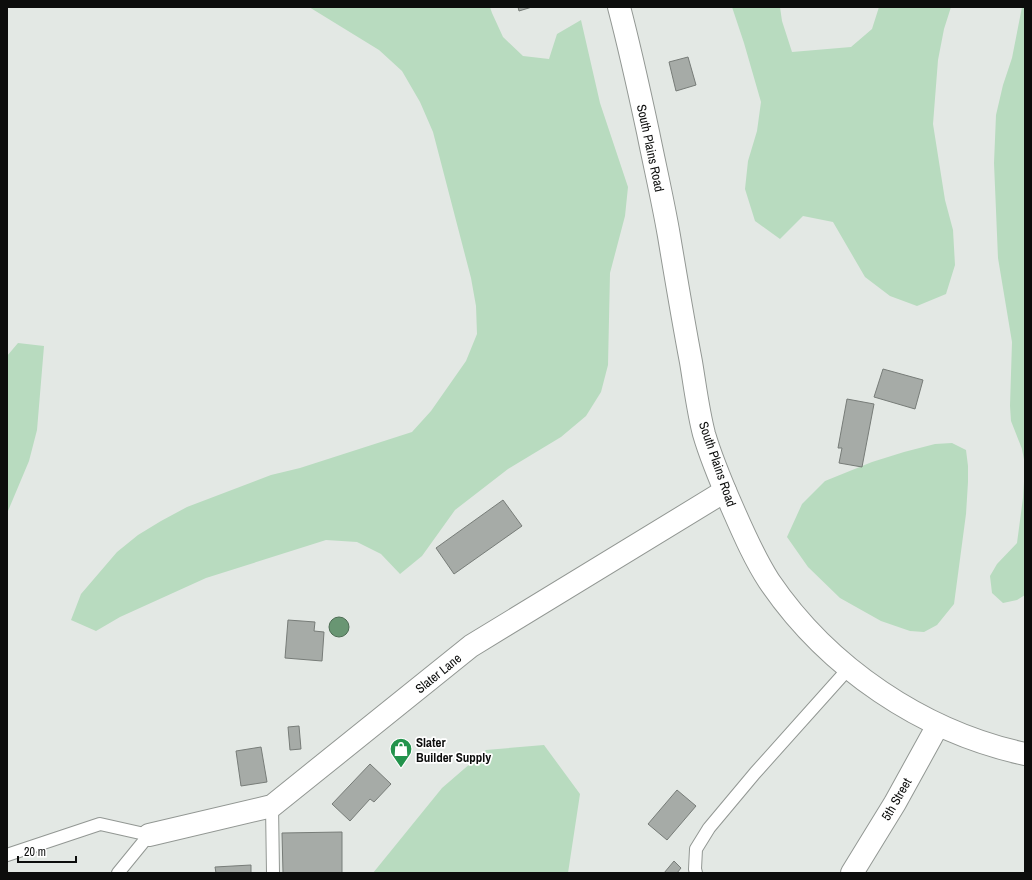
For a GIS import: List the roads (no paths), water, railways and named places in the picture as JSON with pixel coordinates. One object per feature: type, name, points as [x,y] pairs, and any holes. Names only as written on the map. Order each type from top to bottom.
[{"type":"main road","name":"South Plains Road","points":[[619,7],[632,56],[664,210],[704,435],[725,491],[749,544],[768,579],[790,610],[816,637],[849,668],[876,688],[903,706],[938,725],[963,736],[1025,754]]},
{"type":"main road","name":"Slater Lane","points":[[149,835],[272,806],[471,646],[725,491]]},
{"type":"main road","name":"5th Street","points":[[852,873],[895,803],[938,725]]},
{"type":"lane","points":[[696,873],[696,849],[709,828],[755,773],[849,668]]},
{"type":"lane","points":[[272,806],[273,873]]},
{"type":"lane","points":[[7,855],[100,824],[149,835],[118,873]]},
{"type":"place","name":"Slater Builder Supply","points":[[401,768]]}]
